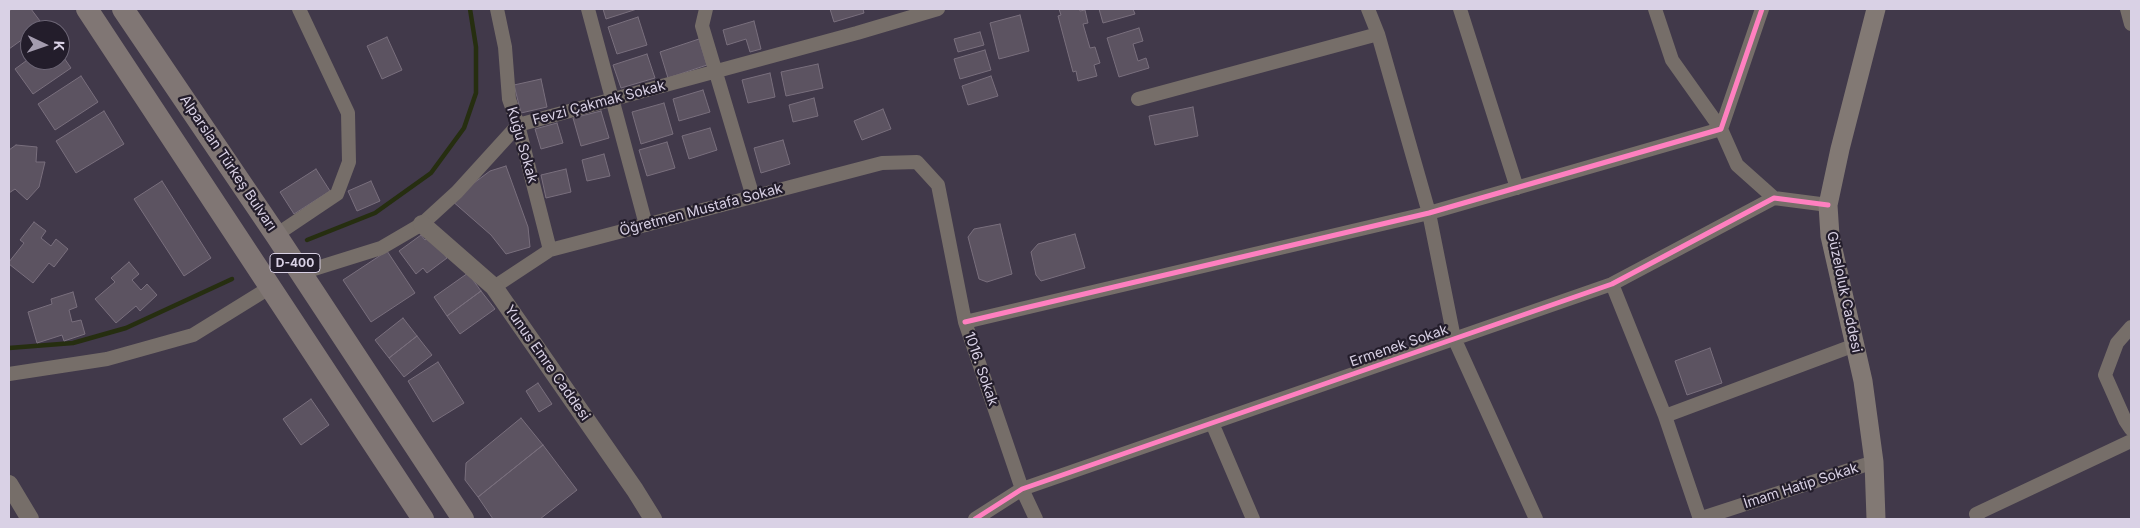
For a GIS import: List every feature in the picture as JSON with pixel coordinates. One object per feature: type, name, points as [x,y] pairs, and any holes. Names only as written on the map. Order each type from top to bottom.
[{"type":"highway","name":"D-400","points":[[87,9],[422,519]]},
{"type":"highway","name":"Alparslan Türkeş Bulvarı","points":[[123,9],[276,235],[463,519]]},
{"type":"main road","name":"Güzeloluk Caddesi","points":[[1876,9],[1840,149],[1828,205],[1830,236],[1863,382],[1874,462],[1876,519]]},
{"type":"street","points":[[276,235],[337,194],[349,162],[348,113],[299,9]]},
{"type":"street","name":"Kuğu Sokak","points":[[497,9],[506,47],[509,99],[518,125],[550,250]]},
{"type":"street","points":[[588,9],[646,225]]},
{"type":"street","points":[[706,9],[702,26],[753,197]]},
{"type":"street","name":"Fevzi Çakmak Sokak","points":[[301,273],[382,248],[422,224],[457,192],[518,125],[938,9]]},
{"type":"street","points":[[1368,9],[1378,34],[1429,213],[1454,338],[1536,519]]},
{"type":"street","points":[[1460,9],[1517,188]]},
{"type":"street","points":[[1655,9],[1672,60],[1721,129],[1737,165],[1774,198],[1828,205]]},
{"type":"street","points":[[1721,129],[1762,9]]},
{"type":"street","points":[[2127,9],[2131,24]]},
{"type":"street","points":[[1138,99],[1378,34]]},
{"type":"street","points":[[965,322],[1429,213],[1721,129]]},
{"type":"street","name":"Öğretmen Mustafa Sokak","points":[[494,287],[550,250],[882,163],[917,162]]},
{"type":"street","name":"1016. Sokak","points":[[917,162],[938,184],[965,322],[1022,489],[1036,519]]},
{"type":"street","name":"Ermenek Sokak","points":[[975,519],[1022,489],[1612,284],[1774,198]]},
{"type":"street","name":"Yunus Emre Caddesi","points":[[422,224],[494,287],[635,490],[652,519]]},
{"type":"street","points":[[1612,284],[1665,416],[1699,519]]},
{"type":"street","points":[[9,374],[108,360],[193,335],[269,288]]},
{"type":"street","points":[[2131,327],[2117,343],[2105,375],[2125,420],[2131,429]]},
{"type":"street","points":[[1665,416],[1855,345]]},
{"type":"street","points":[[1212,423],[1253,519]]},
{"type":"street","points":[[1978,519],[1976,514],[2131,441]]},
{"type":"street","name":"İmam Hatip Sokak","points":[[1699,519],[1874,462]]},
{"type":"street","points":[[9,484],[30,519]]},
{"type":"building","points":[[12,9],[31,9],[39,20],[20,20],[20,41],[9,49],[9,11]]},
{"type":"building","points":[[603,9],[637,9],[606,19]]},
{"type":"building","points":[[830,9],[863,9],[864,13],[834,22]]},
{"type":"building","points":[[1059,9],[1085,10],[1088,23],[1083,24],[1090,48],[1095,47],[1100,63],[1094,65],[1097,76],[1078,81],[1076,71],[1073,72],[1058,16],[1061,15]]},
{"type":"building","points":[[1099,9],[1133,9],[1135,14],[1103,23]]},
{"type":"building","points":[[1020,15],[1029,51],[999,59],[990,23]]},
{"type":"building","points":[[638,17],[647,45],[617,54],[608,27]]},
{"type":"building","points":[[754,21],[761,49],[750,52],[746,39],[727,45],[723,30]]},
{"type":"building","points":[[1139,28],[1143,41],[1133,44],[1138,61],[1146,58],[1149,68],[1119,77],[1107,38]]},
{"type":"building","points":[[980,32],[984,45],[958,52],[954,39]]},
{"type":"building","points":[[387,37],[402,70],[382,79],[367,46]]},
{"type":"building","points":[[699,39],[707,65],[668,78],[660,52]]},
{"type":"building","points":[[985,50],[991,70],[960,79],[954,59]]},
{"type":"building","points":[[647,54],[655,78],[621,88],[613,65]]},
{"type":"building","points":[[818,64],[823,88],[786,96],[781,72]]},
{"type":"building","points":[[20,65],[20,70],[68,70],[33,94],[15,69]]},
{"type":"building","points":[[770,73],[775,97],[748,103],[742,80]]},
{"type":"building","points":[[81,76],[98,102],[55,130],[38,104]]},
{"type":"building","points":[[991,76],[998,96],[968,105],[962,86]]},
{"type":"building","points":[[541,79],[547,107],[521,113],[514,85]]},
{"type":"building","points":[[703,90],[710,112],[679,121],[673,99]]},
{"type":"building","points":[[814,98],[818,116],[793,122],[789,105]]},
{"type":"building","points":[[664,103],[673,134],[641,144],[632,112]]},
{"type":"building","points":[[1193,107],[1198,136],[1155,145],[1149,116]]},
{"type":"building","points":[[883,109],[891,129],[862,140],[854,121]]},
{"type":"building","points":[[104,111],[124,144],[76,173],[56,141]]},
{"type":"building","points":[[601,111],[609,138],[581,146],[573,118]]},
{"type":"building","points":[[557,123],[563,143],[541,149],[535,129]]},
{"type":"building","points":[[710,128],[717,150],[689,159],[682,136]]},
{"type":"building","points":[[783,140],[790,164],[761,173],[754,148]]},
{"type":"building","points":[[667,142],[675,168],[647,176],[639,150]]},
{"type":"building","points":[[16,145],[37,147],[36,162],[45,162],[39,187],[27,200],[15,189],[9,193],[9,150]]},
{"type":"building","points":[[604,154],[610,176],[587,181],[582,160]]},
{"type":"building","points":[[506,166],[528,227],[530,247],[506,254],[491,235],[451,200],[490,171]]},
{"type":"building","points":[[316,169],[330,191],[294,214],[280,192]]},
{"type":"building","points":[[566,169],[571,192],[546,198],[541,175]]},
{"type":"building","points":[[162,181],[211,258],[184,276],[134,199]]},
{"type":"building","points":[[371,181],[380,201],[357,211],[348,191]]},
{"type":"building","points":[[34,222],[46,231],[41,238],[51,246],[56,239],[68,249],[54,267],[49,263],[33,283],[9,264],[9,262],[24,243],[20,240]]},
{"type":"building","points":[[1000,224],[1012,274],[987,282],[979,279],[968,237],[974,229]]},
{"type":"building","points":[[1075,234],[1085,268],[1041,281],[1036,275],[1031,252],[1038,244]]},
{"type":"building","points":[[421,235],[425,240],[431,235],[447,258],[427,273],[423,268],[416,274],[399,251]]},
{"type":"building","points":[[387,251],[415,293],[371,322],[343,280]]},
{"type":"building","points":[[129,262],[139,274],[132,280],[141,290],[147,284],[157,295],[140,311],[136,306],[116,323],[95,299],[115,282],[111,278]]},
{"type":"building","points":[[468,273],[481,291],[447,316],[434,297]]},
{"type":"building","points":[[481,291],[495,309],[460,334],[447,316]]},
{"type":"building","points":[[73,292],[77,307],[69,310],[72,322],[81,320],[85,334],[64,341],[62,335],[37,343],[28,312],[52,304],[51,299]]},
{"type":"building","points":[[403,318],[417,336],[389,358],[375,340]]},
{"type":"building","points":[[417,336],[432,355],[404,377],[389,358]]},
{"type":"building","points":[[1710,348],[1722,383],[1687,395],[1675,361]]},
{"type":"building","points":[[438,362],[464,403],[433,422],[408,381]]},
{"type":"building","points":[[538,383],[552,404],[539,412],[526,391]]},
{"type":"building","points":[[311,399],[329,425],[301,445],[283,419]]},
{"type":"building","points":[[521,418],[543,445],[478,497],[465,480],[466,463]]},
{"type":"building","points":[[543,445],[577,490],[540,519],[493,519],[478,497]]},
{"type":"waterway","points":[[307,240],[375,213],[431,173],[464,128],[476,93],[476,47],[470,9]]},
{"type":"waterway","points":[[9,348],[73,343],[126,328],[232,279]]},
{"type":"cycle path","points":[[965,322],[1429,213],[1721,129],[1762,9]]},
{"type":"cycle path","points":[[975,519],[1022,489],[1612,284],[1774,198],[1828,205]]}]
